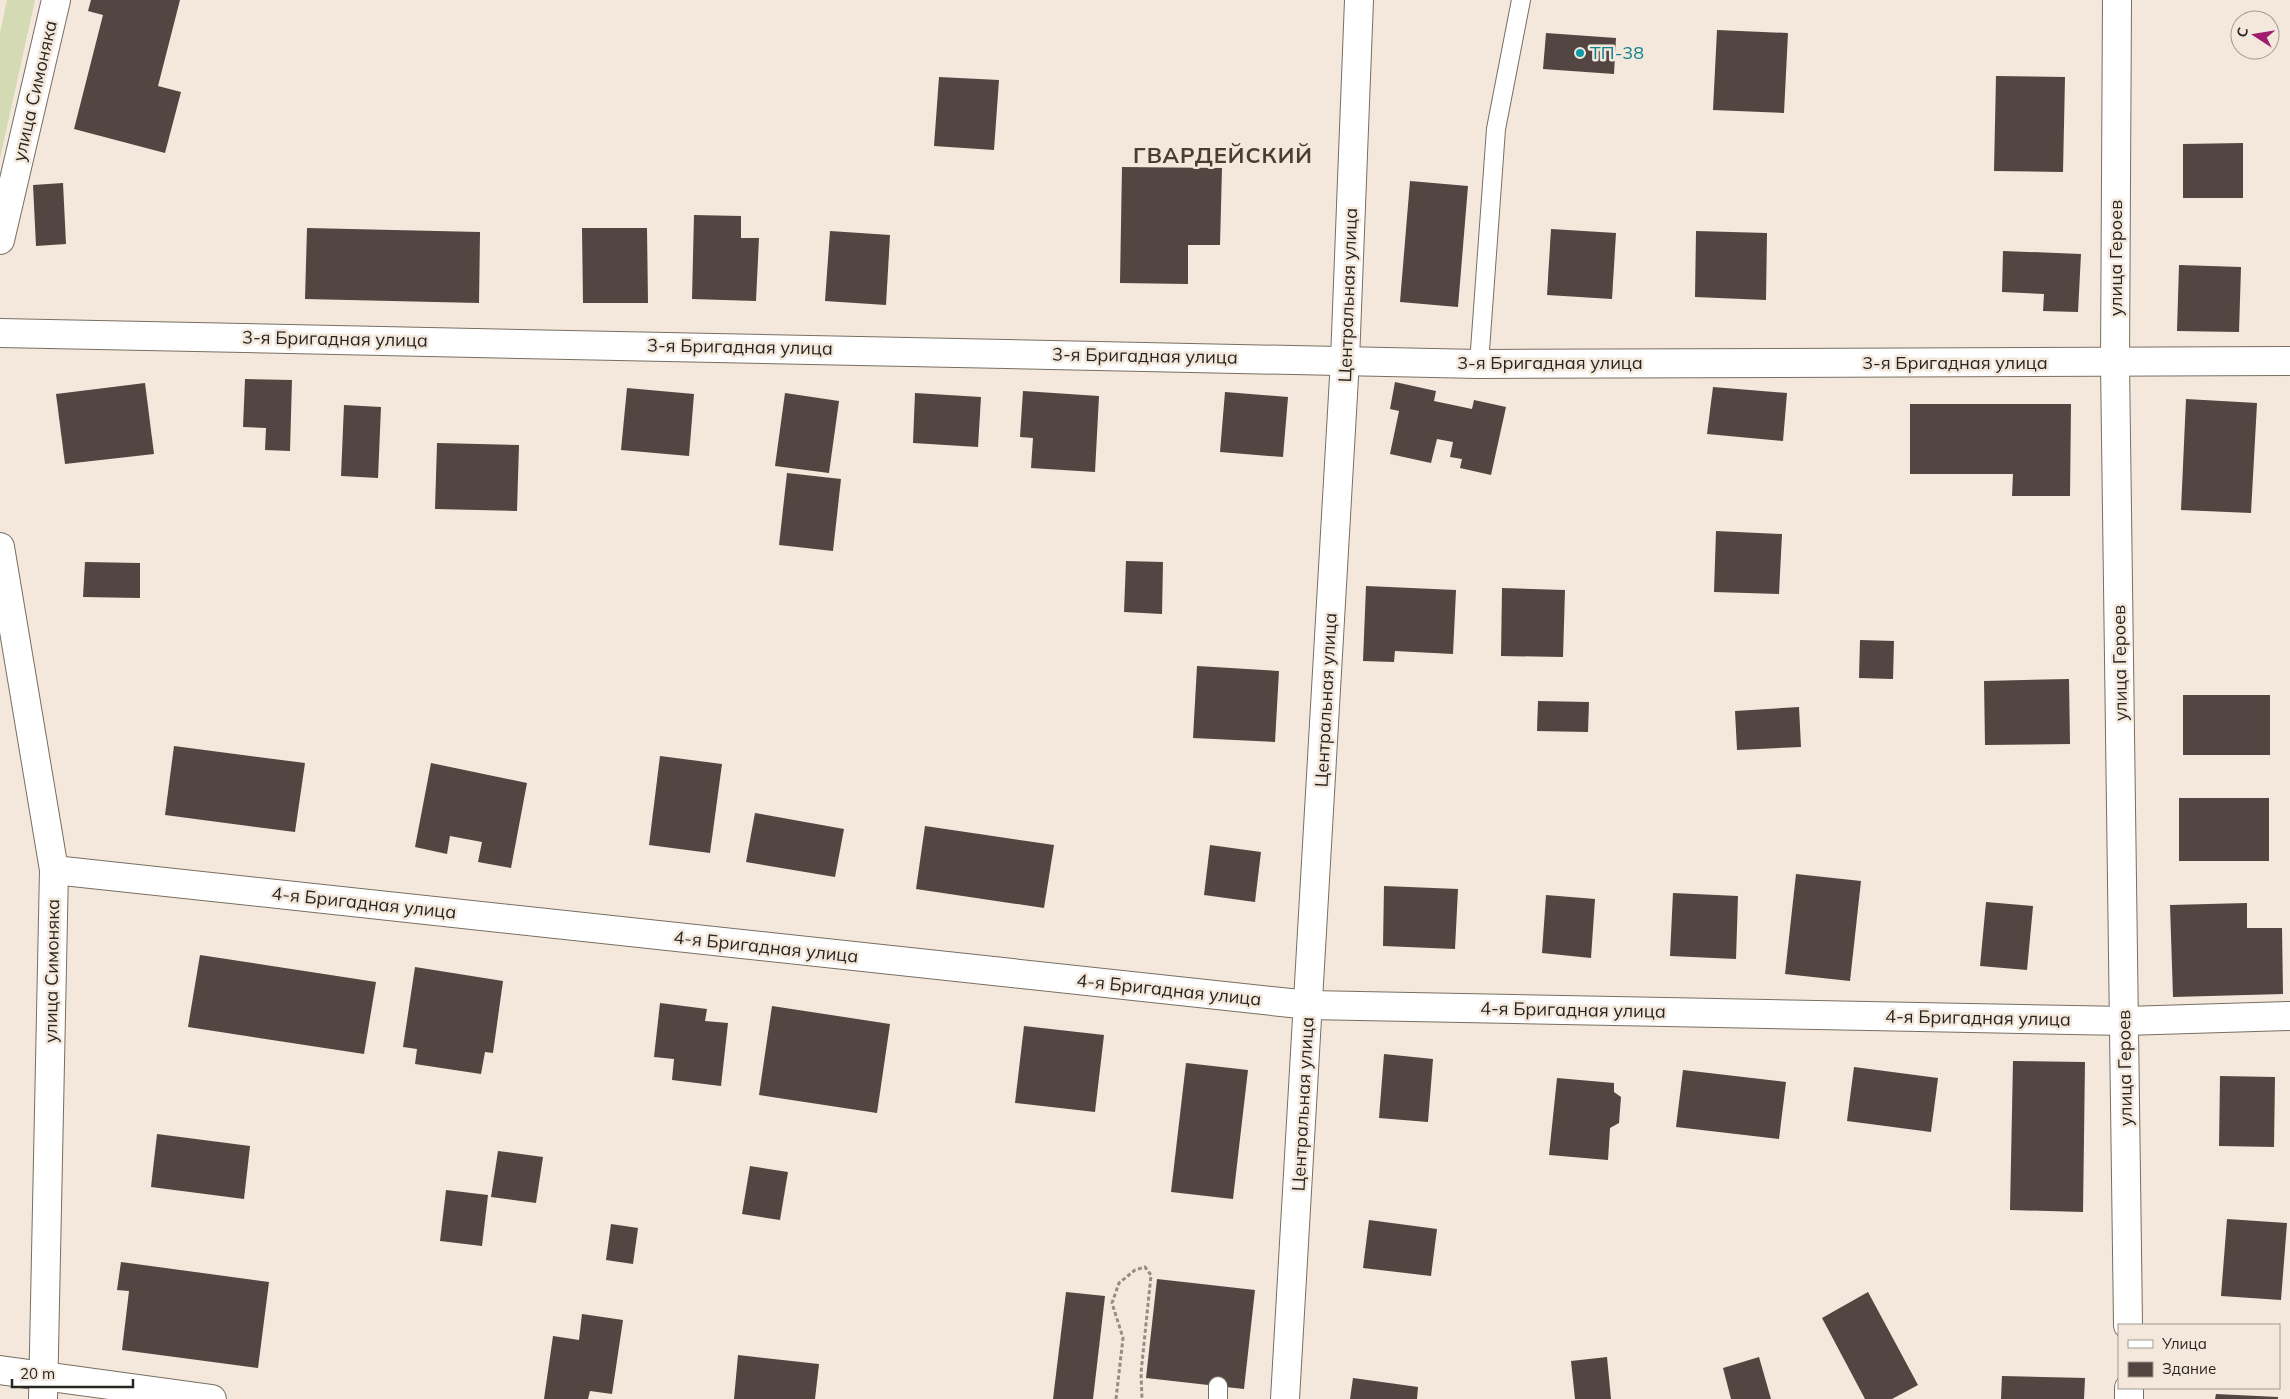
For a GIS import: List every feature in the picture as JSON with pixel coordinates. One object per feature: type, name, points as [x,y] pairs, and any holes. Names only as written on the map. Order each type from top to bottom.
[{"type":"street","name":"улица Симоняка","points":[[0,240],[56,0]]},
{"type":"street","name":"Центральная улица","points":[[1285,1399],[1346,360],[1359,0]]},
{"type":"street","name":"улица Героев","points":[[2117,0],[2115,363],[2128,1324]]},
{"type":"street","name":"3-я Бригадная улица","points":[[0,333],[1479,364],[2115,363],[2290,360]]},
{"type":"street","name":"улица Симоняка","points":[[0,547],[54,870],[43,1387]]},
{"type":"street","name":"4-я Бригадная улица","points":[[54,870],[1309,1005],[2125,1021],[2290,1016]]},
{"type":"street","points":[[0,1370],[43,1387],[212,1399]]},
{"type":"lane","points":[[1479,364],[1496,129],[1521,0]]},
{"type":"path","points":[[1116,1399],[1123,1338],[1112,1303],[1119,1283],[1135,1270],[1145,1268],[1151,1275],[1141,1373],[1142,1399]]},
{"type":"green space","points":[[7,0],[35,0],[0,158],[0,33]]},
{"type":"building","points":[[91,0],[180,0],[158,86],[181,92],[165,153],[74,129],[103,15],[88,11]]},
{"type":"building","points":[[1717,30],[1788,33],[1784,113],[1713,110]]},
{"type":"building","name":"ТП-38","points":[[1546,33],[1616,38],[1614,74],[1543,69]]},
{"type":"building","points":[[1996,76],[2065,77],[2063,172],[1994,171]]},
{"type":"building","points":[[939,77],[999,80],[994,150],[934,146]]},
{"type":"building","points":[[2243,143],[2243,198],[2183,198],[2183,144]]},
{"type":"building","points":[[1122,167],[1222,168],[1220,245],[1188,245],[1188,284],[1120,283]]},
{"type":"building","points":[[1410,181],[1468,186],[1458,307],[1400,302]]},
{"type":"building","points":[[63,183],[66,244],[36,246],[33,185]]},
{"type":"building","points":[[694,215],[741,216],[741,238],[759,238],[756,301],[692,299]]},
{"type":"building","points":[[307,228],[480,232],[479,303],[305,299]]},
{"type":"building","points":[[582,228],[647,228],[648,303],[583,303]]},
{"type":"building","points":[[1551,229],[1616,233],[1612,299],[1547,295]]},
{"type":"building","points":[[830,231],[890,235],[886,305],[825,301]]},
{"type":"building","points":[[1696,231],[1767,233],[1766,300],[1695,297]]},
{"type":"building","points":[[2003,251],[2081,254],[2078,312],[2043,311],[2044,294],[2002,292]]},
{"type":"building","points":[[2179,265],[2241,267],[2239,332],[2177,331]]},
{"type":"building","points":[[245,379],[292,380],[290,451],[265,450],[266,428],[243,427]]},
{"type":"building","points":[[1395,382],[1436,391],[1434,401],[1472,409],[1474,400],[1506,407],[1491,475],[1460,468],[1462,459],[1450,457],[1453,442],[1437,439],[1431,463],[1390,454],[1399,411],[1390,409]]},
{"type":"building","points":[[145,383],[154,454],[65,464],[56,394]]},
{"type":"building","points":[[1713,387],[1787,393],[1783,441],[1707,434]]},
{"type":"building","points":[[627,388],[694,394],[689,456],[621,450]]},
{"type":"building","points":[[1023,391],[1099,396],[1095,472],[1031,468],[1033,438],[1020,437]]},
{"type":"building","points":[[1225,392],[1288,397],[1283,457],[1220,452]]},
{"type":"building","points":[[785,393],[839,401],[829,473],[775,466]]},
{"type":"building","points":[[915,393],[981,397],[978,447],[913,443]]},
{"type":"building","points":[[2186,399],[2257,403],[2251,513],[2181,510]]},
{"type":"building","points":[[1910,404],[2071,404],[2070,496],[2012,496],[2013,474],[1910,474]]},
{"type":"building","points":[[344,405],[381,407],[378,478],[341,476]]},
{"type":"building","points":[[437,443],[519,445],[517,511],[435,509]]},
{"type":"building","points":[[787,473],[841,479],[833,551],[779,545]]},
{"type":"building","points":[[1716,531],[1782,534],[1779,594],[1714,592]]},
{"type":"building","points":[[1126,561],[1163,562],[1162,614],[1124,612]]},
{"type":"building","points":[[85,562],[140,563],[140,598],[83,597]]},
{"type":"building","points":[[1366,586],[1456,590],[1453,654],[1395,651],[1394,662],[1363,661]]},
{"type":"building","points":[[1502,588],[1565,590],[1563,657],[1501,656]]},
{"type":"building","points":[[1860,640],[1894,641],[1893,679],[1859,678]]},
{"type":"building","points":[[1197,666],[1279,671],[1275,742],[1193,738]]},
{"type":"building","points":[[2069,679],[2070,744],[1985,745],[1984,681]]},
{"type":"building","points":[[2183,695],[2270,695],[2270,755],[2183,755]]},
{"type":"building","points":[[1538,701],[1589,702],[1588,732],[1537,731]]},
{"type":"building","points":[[1799,707],[1801,747],[1737,750],[1735,711]]},
{"type":"building","points":[[174,746],[305,763],[295,832],[165,815]]},
{"type":"building","points":[[660,756],[722,764],[710,853],[649,845]]},
{"type":"building","points":[[431,763],[527,783],[511,868],[478,862],[482,842],[450,836],[447,854],[415,847]]},
{"type":"building","points":[[2179,798],[2269,798],[2269,861],[2179,861]]},
{"type":"building","points":[[755,813],[844,829],[835,877],[746,862]]},
{"type":"building","points":[[925,826],[1054,845],[1044,908],[916,889]]},
{"type":"building","points":[[1210,845],[1261,852],[1255,902],[1204,895]]},
{"type":"building","points":[[1796,874],[1861,881],[1850,981],[1785,974]]},
{"type":"building","points":[[1384,886],[1458,889],[1455,949],[1383,946]]},
{"type":"building","points":[[1673,893],[1738,896],[1736,959],[1670,956]]},
{"type":"building","points":[[1546,895],[1595,899],[1591,958],[1542,953]]},
{"type":"building","points":[[1986,902],[2033,906],[2027,970],[1980,966]]},
{"type":"building","points":[[2247,903],[2247,928],[2282,928],[2283,994],[2173,997],[2170,905]]},
{"type":"building","points":[[200,955],[376,982],[364,1054],[188,1027]]},
{"type":"building","points":[[415,967],[503,981],[493,1053],[485,1052],[481,1074],[415,1064],[417,1049],[403,1047]]},
{"type":"building","points":[[660,1003],[707,1009],[705,1021],[728,1023],[721,1086],[672,1080],[674,1059],[654,1057]]},
{"type":"building","points":[[772,1006],[890,1024],[877,1113],[759,1095]]},
{"type":"building","points":[[1024,1026],[1104,1035],[1095,1112],[1015,1103]]},
{"type":"building","points":[[1384,1054],[1433,1059],[1428,1122],[1379,1118]]},
{"type":"building","points":[[2013,1061],[2085,1062],[2083,1212],[2010,1210]]},
{"type":"building","points":[[1186,1063],[1248,1070],[1233,1199],[1171,1192]]},
{"type":"building","points":[[1854,1067],[1938,1078],[1931,1132],[1847,1121]]},
{"type":"building","points":[[1683,1070],[1786,1082],[1779,1139],[1676,1127]]},
{"type":"building","points":[[2220,1076],[2275,1077],[2274,1147],[2219,1146]]},
{"type":"building","points":[[1557,1078],[1614,1083],[1614,1092],[1621,1097],[1619,1123],[1610,1128],[1608,1160],[1549,1155]]},
{"type":"building","points":[[157,1134],[250,1146],[244,1199],[151,1187]]},
{"type":"building","points":[[498,1151],[543,1157],[536,1203],[491,1197]]},
{"type":"building","points":[[750,1166],[788,1172],[780,1220],[742,1214]]},
{"type":"building","points":[[446,1190],[488,1195],[482,1246],[440,1241]]},
{"type":"building","points":[[2227,1219],[2287,1223],[2281,1300],[2221,1296]]},
{"type":"building","points":[[1369,1220],[1437,1229],[1431,1276],[1363,1268]]},
{"type":"building","points":[[611,1224],[638,1228],[633,1264],[606,1260]]},
{"type":"building","points":[[121,1262],[269,1282],[258,1368],[122,1350],[129,1291],[117,1290]]},
{"type":"building","points":[[1157,1279],[1255,1290],[1244,1389],[1146,1378]]},
{"type":"building","points":[[1066,1292],[1105,1296],[1093,1399],[1053,1399]]},
{"type":"building","points":[[1868,1292],[1918,1385],[1892,1399],[1865,1399],[1822,1318]]},
{"type":"building","points":[[582,1314],[623,1320],[612,1394],[590,1391],[588,1399],[544,1399],[553,1336],[579,1340]]},
{"type":"building","points":[[738,1355],[819,1364],[815,1399],[734,1399]]},
{"type":"building","points":[[1607,1357],[1611,1399],[1575,1399],[1571,1361]]},
{"type":"building","points":[[1759,1357],[1771,1399],[1731,1399],[1723,1368]]},
{"type":"building","points":[[2002,1376],[2085,1378],[2084,1399],[2001,1399]]},
{"type":"building","points":[[1353,1378],[1418,1387],[1417,1399],[1350,1399]]},
{"type":"building","points":[[2216,1394],[2278,1397],[2278,1399],[2215,1399]]},
{"type":"place","name":"ТП-38","points":[[1580,53]]},
{"type":"district","name":"ГВАРДЕЙСКИЙ","points":[[1223,155]]}]
